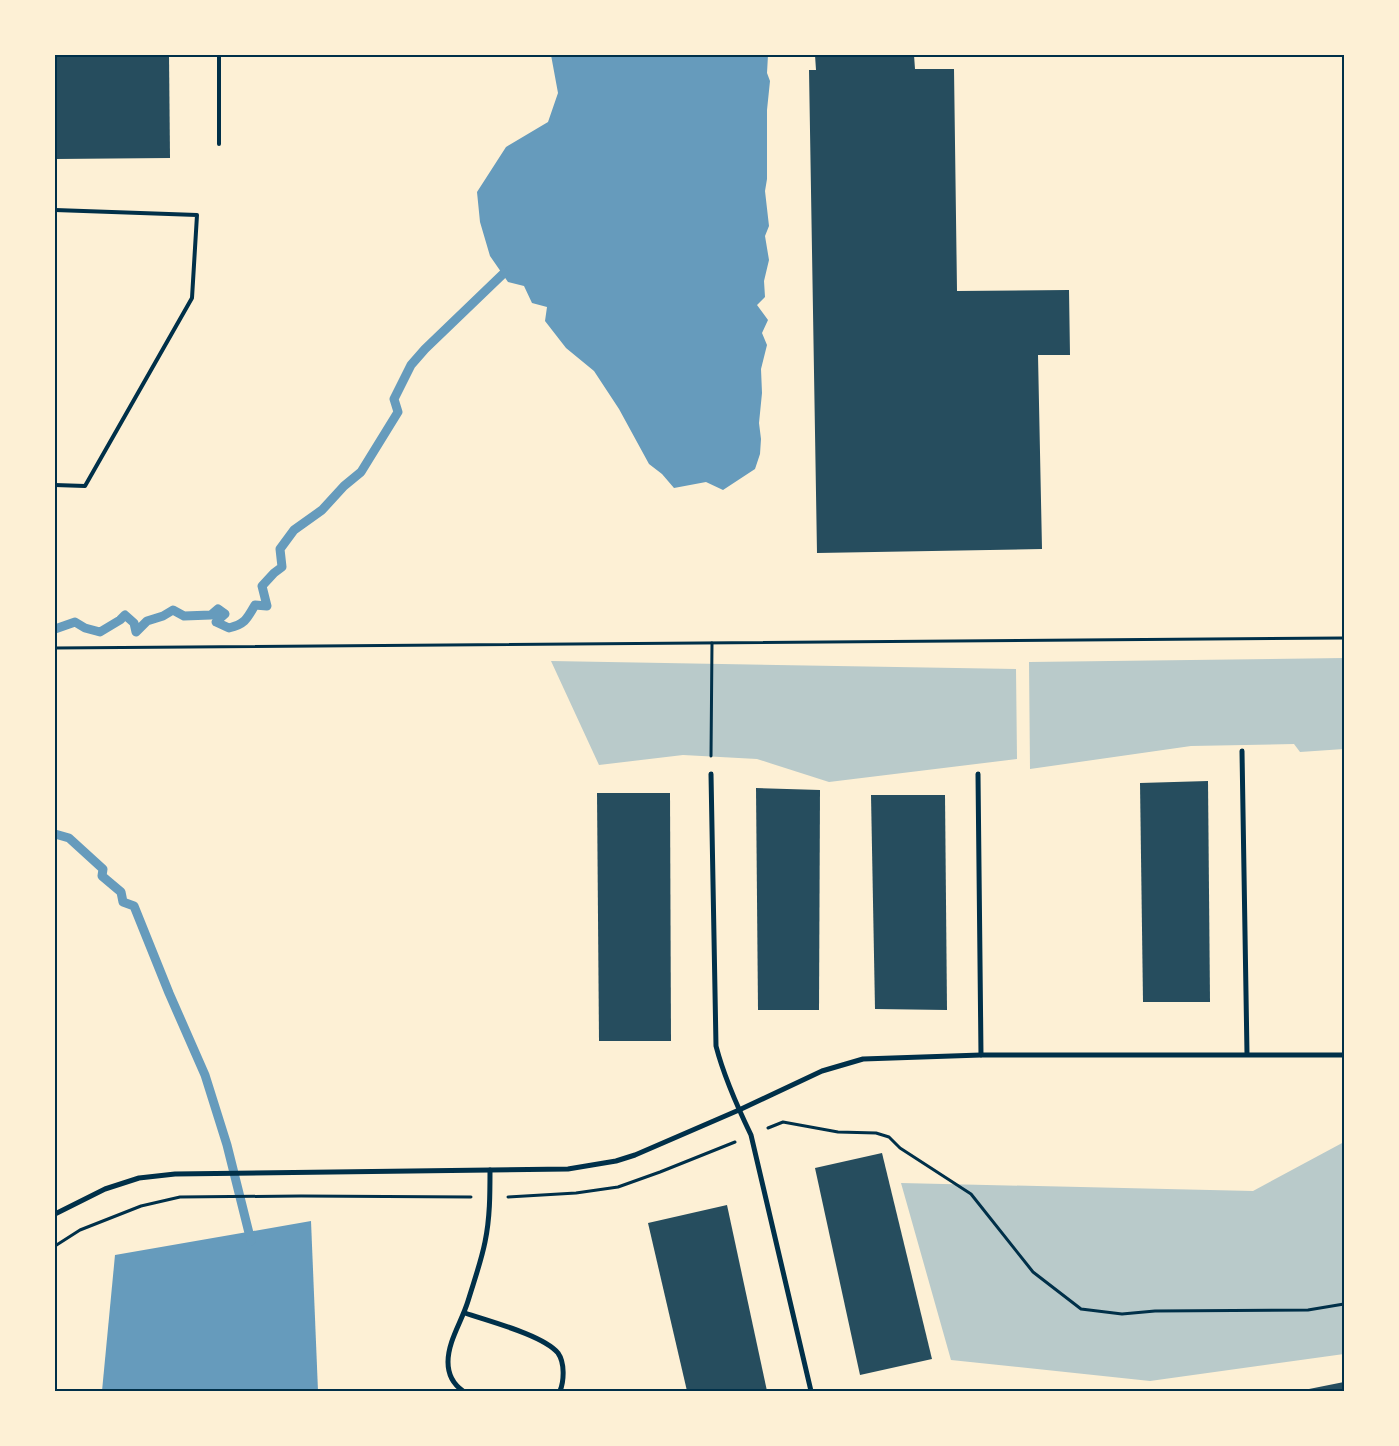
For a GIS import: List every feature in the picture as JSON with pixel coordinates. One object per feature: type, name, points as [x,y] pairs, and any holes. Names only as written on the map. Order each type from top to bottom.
[{"type":"street","points":[[1242,751],[1247,1054]]},
{"type":"street","points":[[711,774],[715,1028],[720,1060],[739,1110],[751,1135],[811,1391]]},
{"type":"street","points":[[978,774],[981,1055]]},
{"type":"street","points":[[55,1214],[113,1186],[139,1178],[175,1174],[568,1169],[616,1161],[635,1155],[739,1110],[822,1071],[863,1059],[981,1055],[1344,1055]]},
{"type":"street","points":[[463,1391],[455,1385],[448,1371],[448,1360],[451,1346],[465,1313],[485,1242],[489,1214],[490,1170]]},
{"type":"street","points":[[465,1313],[546,1343],[559,1354],[563,1383],[560,1391]]},
{"type":"lane","points":[[219,55],[219,144]]},
{"type":"lane","points":[[55,210],[197,215],[192,298],[85,486],[55,485]]},
{"type":"path","points":[[55,648],[1344,638]]},
{"type":"path","points":[[711,774],[712,643]]},
{"type":"path","points":[[971,1194],[1033,1272],[1081,1309],[1122,1314],[1155,1311],[1308,1310],[1344,1304]]},
{"type":"path","points":[[55,1246],[80,1230],[141,1206],[180,1197],[301,1196]]},
{"type":"shaded area","points":[[1344,658],[1344,749],[1300,752],[1294,744],[1191,746],[1030,769],[1029,662]]},
{"type":"shaded area","points":[[551,661],[1016,669],[1017,759],[829,782],[757,759],[683,755],[599,765]]},
{"type":"shaded area","points":[[1344,1142],[1344,1354],[1150,1381],[951,1360],[901,1183],[1253,1191]]},
{"type":"water","points":[[551,55],[768,55],[767,73],[770,81],[767,110],[767,179],[765,191],[769,226],[765,236],[769,260],[764,281],[765,297],[757,305],[768,320],[762,333],[767,345],[761,369],[760,454],[755,469],[723,490],[706,482],[674,488],[662,474],[649,464],[619,409],[594,371],[566,348],[545,321],[547,307],[532,303],[524,286],[508,282],[490,256],[480,222],[477,192],[506,147],[548,122],[558,93]]},
{"type":"water","points":[[311,1221],[318,1391],[102,1391],[115,1255]]},
{"type":"building","points":[[55,55],[169,55],[170,158],[55,159]]},
{"type":"building","points":[[815,55],[914,55],[915,69],[954,69],[957,291],[1069,290],[1070,355],[1038,355],[1042,549],[817,553],[809,70],[816,70]]},
{"type":"building","points":[[1208,781],[1210,1002],[1143,1002],[1140,783]]},
{"type":"building","points":[[756,788],[820,790],[819,1010],[758,1010]]},
{"type":"building","points":[[597,793],[670,793],[671,1041],[599,1041]]},
{"type":"building","points":[[871,795],[945,795],[947,1010],[875,1009]]},
{"type":"building","points":[[882,1153],[932,1359],[860,1375],[815,1168]]},
{"type":"building","points":[[727,1205],[767,1391],[687,1391],[648,1223]]},
{"type":"building","points":[[1344,1382],[1344,1391],[1304,1390]]},
{"type":"waterway","points":[[55,629],[75,622],[85,628],[100,632],[125,615],[134,623],[136,632],[147,621],[163,616],[173,610],[184,616],[211,615],[218,609],[225,614],[216,622],[229,628],[239,625],[245,620],[255,605],[267,606],[262,586],[282,567],[280,549],[294,530],[322,510],[344,486],[361,472],[398,412],[394,399],[411,365],[425,349],[504,273]]},
{"type":"waterway","points":[[55,834],[69,838],[103,869],[102,876],[121,892],[123,902],[134,906],[205,1075],[227,1145],[251,1241]]}]
